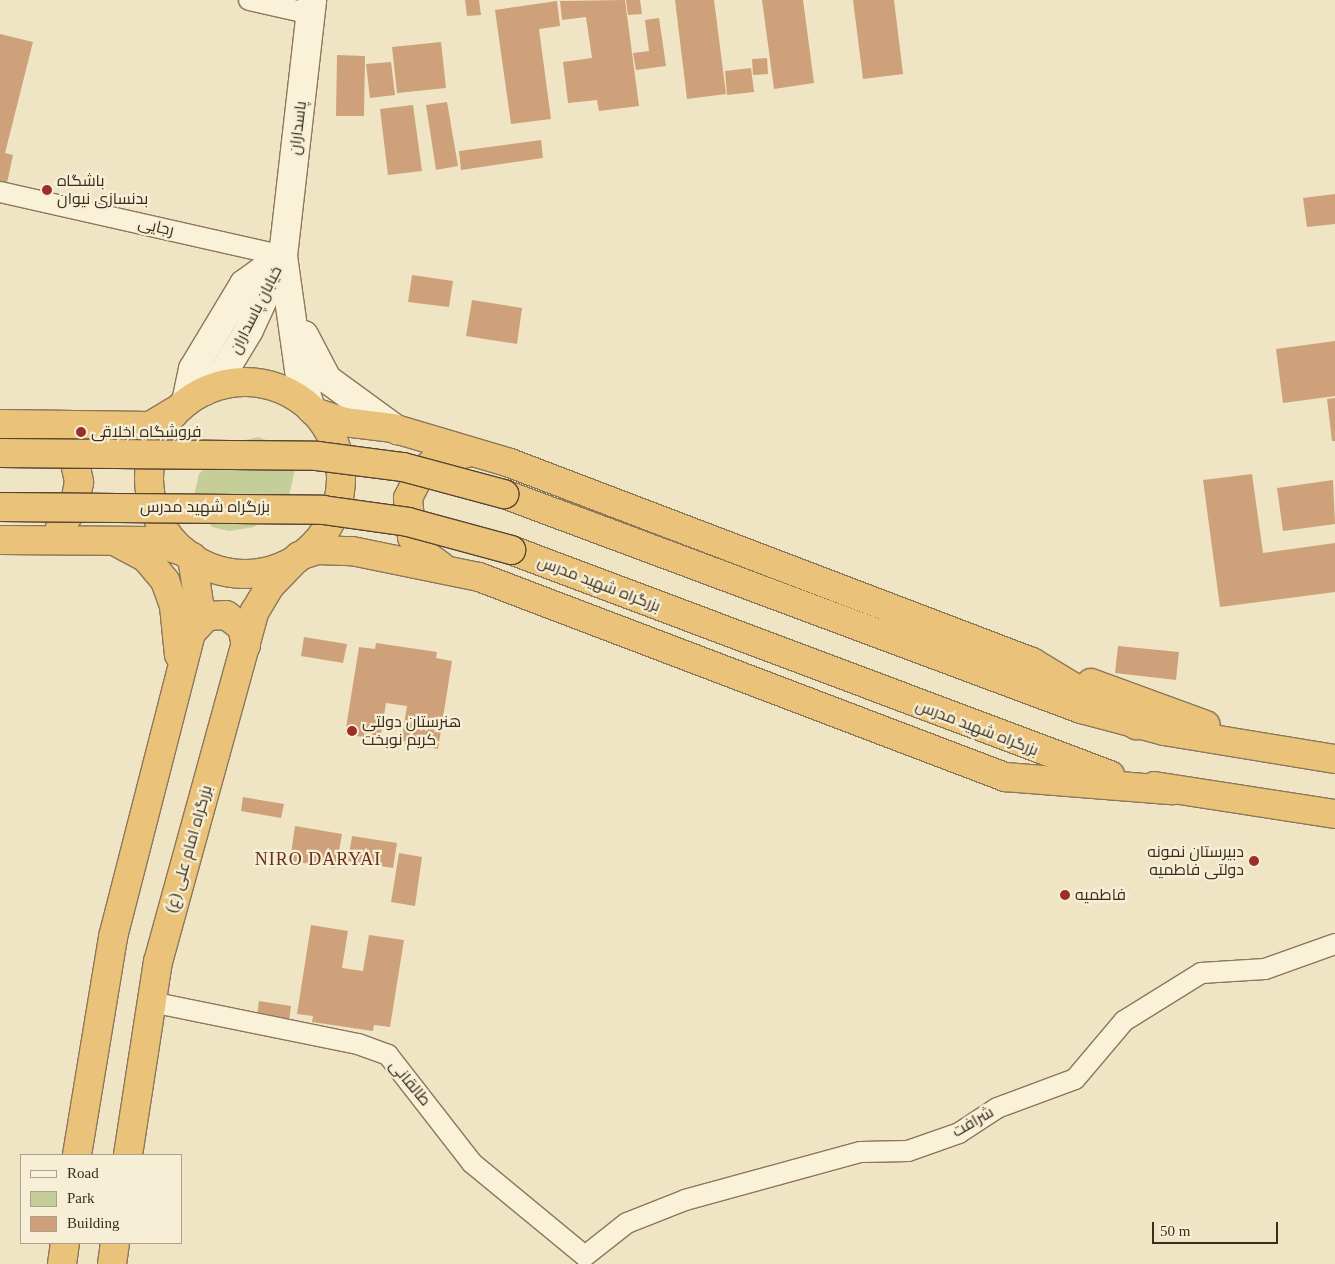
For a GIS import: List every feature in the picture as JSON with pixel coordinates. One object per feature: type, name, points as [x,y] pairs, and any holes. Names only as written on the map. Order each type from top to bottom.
[{"type":"highway","points":[[0,424],[150,426],[191,400],[231,383],[258,383],[284,391],[312,410],[398,430],[475,452],[1032,662],[1268,748]]},
{"type":"highway","points":[[77,1154],[111,946],[199,597],[190,556],[160,520],[149,477],[158,438],[191,400]]},
{"type":"highway","name":"بزرگراه امام علی (ع)","points":[[128,1154],[159,954],[260,600],[325,530],[340,488],[337,451],[312,410]]},
{"type":"highway","points":[[35,541],[66,520],[79,482],[66,445],[37,425]]},
{"type":"highway","points":[[445,568],[426,557],[414,541],[407,518],[408,498],[418,476],[433,462],[456,452],[475,452]]},
{"type":"highway","points":[[0,453],[281,453],[417,470],[504,494],[1040,695],[1136,725],[1335,759]]},
{"type":"highway","name":"بزرگراه شهید مدرس","points":[[0,507],[286,507],[422,525],[511,550],[1020,744],[1096,771],[1172,790]]},
{"type":"highway","points":[[0,540],[157,542],[217,569],[243,573],[275,569],[298,558]]},
{"type":"highway","points":[[112,541],[146,558],[165,581],[174,606],[180,675]]},
{"type":"highway","name":"بزرگراه شهید مدرس","points":[[298,558],[330,549],[445,568],[526,593],[1006,777],[1172,790],[1335,814]]},
{"type":"highway","points":[[191,633],[207,616],[226,616],[242,627],[246,646]]},
{"type":"highway","points":[[1032,662],[1136,725]]},
{"type":"highway","points":[[62,1264],[64,1244]]},
{"type":"highway","points":[[112,1264],[115,1244]]},
{"type":"main road","name":"پاسداران","points":[[283,256],[312,7]]},
{"type":"main road","name":"خیابان پاسداران","points":[[283,256],[301,379],[312,410]]},
{"type":"main road","name":"خیابان پاسداران","points":[[191,400],[223,373],[249,330],[283,256]]},
{"type":"main road","points":[[289,301],[326,379],[398,430]]},
{"type":"street","points":[[248,0],[312,7]]},
{"type":"street","name":"رجایی","points":[[0,192],[283,256]]},
{"type":"street","name":"شرافت","points":[[585,1256],[627,1223],[685,1200],[861,1152],[908,1151],[959,1133],[997,1108],[1075,1079],[1124,1021],[1200,973],[1265,969],[1335,944]]},
{"type":"street","name":"طالقانی","points":[[151,1002],[358,1044],[388,1055],[472,1163],[585,1256]]},
{"type":"green space","points":[[258,437],[283,446],[295,469],[289,496],[254,527],[229,531],[212,527],[193,500],[199,474],[227,444]]},
{"type":"building","points":[[465,0],[479,0],[481,15],[467,16]]},
{"type":"building","points":[[625,0],[639,106],[599,111],[597,100],[568,103],[563,62],[592,58],[586,17],[562,20],[560,1]]},
{"type":"building","points":[[626,0],[640,0],[642,14],[628,15]]},
{"type":"building","points":[[675,0],[714,0],[726,94],[687,99]]},
{"type":"building","points":[[762,0],[803,0],[814,83],[774,89]]},
{"type":"building","points":[[853,0],[894,0],[903,74],[863,79]]},
{"type":"building","points":[[557,1],[560,26],[539,29],[551,119],[511,124],[495,10]]},
{"type":"building","points":[[659,18],[666,66],[636,70],[633,53],[649,51],[645,20]]},
{"type":"building","points":[[0,34],[33,42],[5,153],[13,155],[7,183],[0,181]]},
{"type":"building","points":[[441,42],[446,88],[397,93],[392,47]]},
{"type":"building","points":[[337,55],[365,56],[364,116],[336,116]]},
{"type":"building","points":[[767,58],[768,74],[753,75],[752,59]]},
{"type":"building","points":[[391,62],[395,95],[370,98],[366,64]]},
{"type":"building","points":[[751,68],[754,92],[727,95],[725,71]]},
{"type":"building","points":[[447,102],[458,166],[436,170],[426,105]]},
{"type":"building","points":[[413,105],[422,171],[388,175],[380,109]]},
{"type":"building","points":[[541,140],[543,158],[461,170],[459,151]]},
{"type":"building","points":[[1335,194],[1335,224],[1307,227],[1303,198]]},
{"type":"building","points":[[412,275],[453,281],[449,307],[408,302]]},
{"type":"building","points":[[472,300],[522,308],[517,344],[466,336]]},
{"type":"building","points":[[1335,341],[1335,396],[1283,403],[1276,349]]},
{"type":"building","points":[[1335,398],[1335,441],[1332,441],[1327,399]]},
{"type":"building","points":[[1252,474],[1263,553],[1335,543],[1335,592],[1220,607],[1203,480]]},
{"type":"building","points":[[1333,480],[1335,524],[1283,531],[1277,488]]},
{"type":"building","points":[[304,637],[347,644],[343,663],[301,656]]},
{"type":"building","points":[[376,643],[437,652],[436,658],[452,661],[438,749],[401,743],[407,706],[386,703],[380,740],[345,734],[359,647],[375,649]]},
{"type":"building","points":[[1118,646],[1179,652],[1176,680],[1115,673]]},
{"type":"building","points":[[243,797],[284,804],[281,818],[241,811]]},
{"type":"building","points":[[295,826],[342,834],[336,868],[290,861]]},
{"type":"building","points":[[352,836],[397,843],[393,868],[348,861]]},
{"type":"building","points":[[399,853],[422,857],[415,906],[391,902]]},
{"type":"building","points":[[311,925],[348,931],[342,968],[363,971],[369,935],[404,940],[390,1027],[374,1025],[373,1031],[312,1022],[313,1016],[297,1014]]},
{"type":"building","points":[[259,1001],[291,1006],[289,1021],[257,1016]]},
{"type":"place","name":"باشگاه بدنسازی نیوان","points":[[47,190]]},
{"type":"place","name":"فروشگاه اخلاقی","points":[[81,432]]},
{"type":"place","name":"هنرستان دولتی کریم نوبخت","points":[[352,731]]},
{"type":"place","name":"دبیرستان نمونه دولتی فاطمیه","points":[[1254,861]]},
{"type":"place","name":"فاطمیه","points":[[1065,895]]},
{"type":"district","name":"NIRO DARYAI","points":[[318,859]]}]
